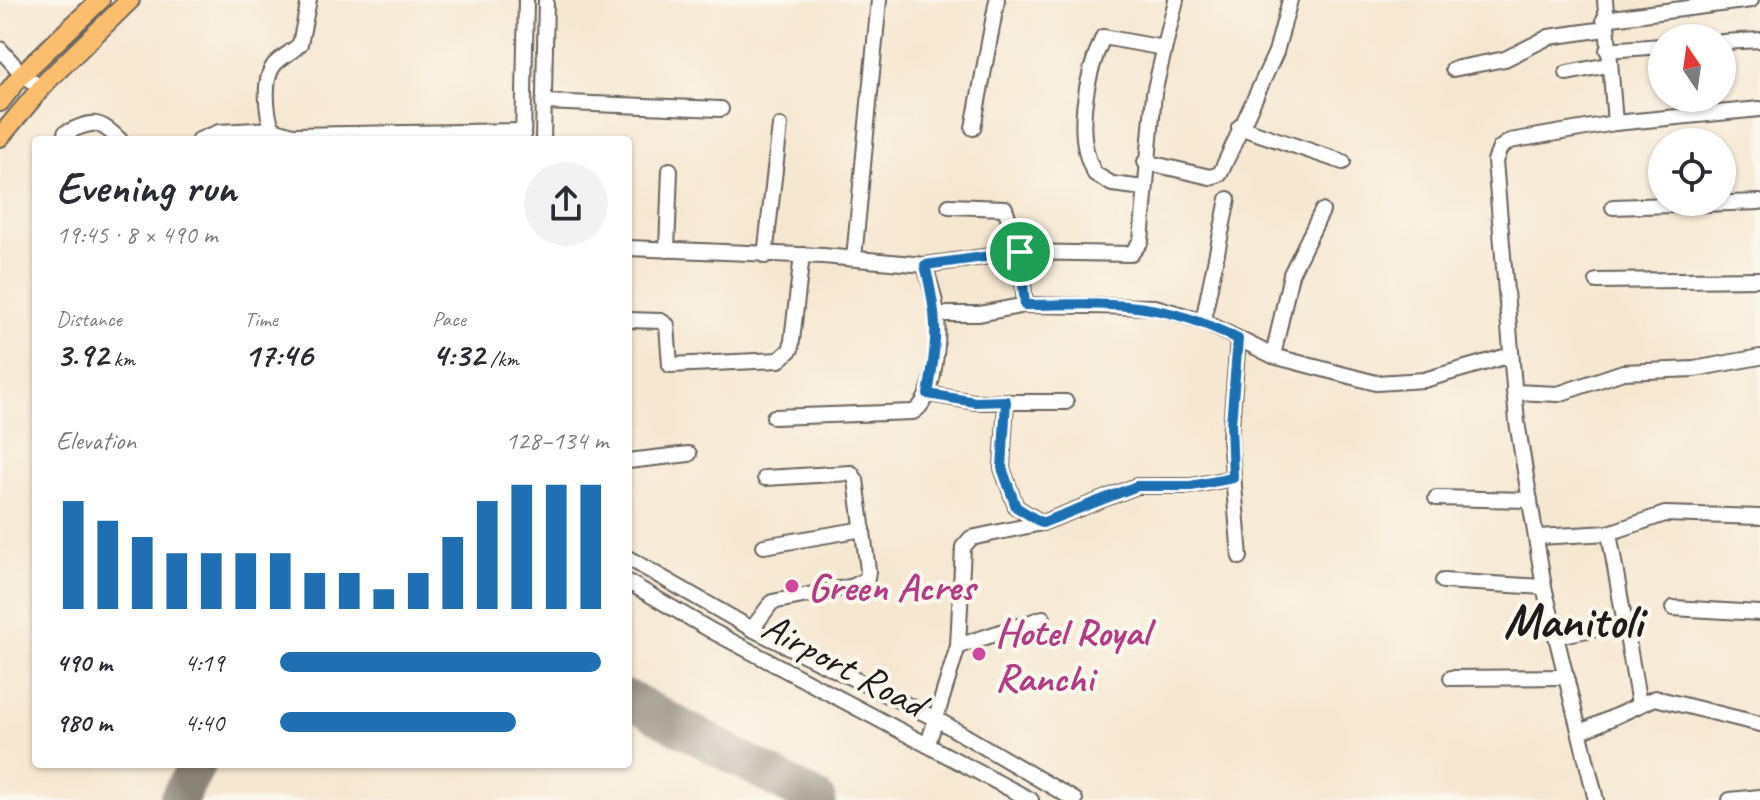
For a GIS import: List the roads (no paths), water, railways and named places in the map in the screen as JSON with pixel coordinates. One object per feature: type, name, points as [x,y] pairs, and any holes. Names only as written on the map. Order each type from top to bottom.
[{"type":"main road","points":[[0,102],[22,74],[100,0]]},
{"type":"main road","points":[[0,137],[41,88],[130,0]]},
{"type":"street","points":[[273,129],[268,115],[268,77],[278,61],[300,44],[309,0]]},
{"type":"street","points":[[209,136],[219,132],[273,129],[293,135],[522,135],[526,0]]},
{"type":"street","points":[[543,136],[546,0]]},
{"type":"street","points":[[854,258],[879,0]]},
{"type":"street","points":[[973,128],[997,0]]},
{"type":"street","points":[[632,248],[765,256],[802,255],[925,265],[1020,252],[1131,254],[1141,241],[1145,162],[1154,93],[1176,0]]},
{"type":"street","points":[[1145,162],[1210,177],[1220,174],[1227,165],[1239,127],[1276,52],[1290,0]]},
{"type":"street","points":[[1605,0],[1615,123]]},
{"type":"street","points":[[1453,69],[1505,59],[1549,37],[1605,24],[1751,0]]},
{"type":"street","points":[[1144,188],[1112,184],[1095,174],[1086,150],[1085,114],[1095,62],[1105,36],[1164,48]]},
{"type":"street","points":[[1736,41],[1760,40]]},
{"type":"street","points":[[0,49],[22,74],[41,88]]},
{"type":"street","points":[[1567,73],[1608,58],[1648,49]]},
{"type":"street","points":[[543,102],[721,109]]},
{"type":"street","points":[[1596,800],[1544,587],[1530,500],[1514,392],[1495,161],[1500,148],[1510,141],[1615,123],[1760,109]]},
{"type":"street","points":[[65,133],[95,122],[104,125],[116,136]]},
{"type":"street","points":[[765,256],[780,126]]},
{"type":"street","points":[[1239,127],[1343,162]]},
{"type":"street","points":[[667,250],[670,170]]},
{"type":"street","points":[[1203,321],[1228,199]]},
{"type":"street","points":[[1613,207],[1760,202]]},
{"type":"street","points":[[949,206],[1005,208],[1020,252],[1025,305]]},
{"type":"street","points":[[1273,356],[1291,274],[1322,211]]},
{"type":"street","points":[[632,320],[661,321],[667,325],[670,365],[779,360],[791,349],[802,255]]},
{"type":"street","points":[[774,417],[913,412],[920,408],[928,394],[937,346],[937,314],[925,265]]},
{"type":"street","points":[[1597,281],[1760,279]]},
{"type":"street","points":[[937,314],[979,314],[1025,305],[1155,307],[1203,321],[1273,356],[1376,383],[1424,380],[1511,355]]},
{"type":"street","points":[[1238,339],[1231,424],[1240,557]]},
{"type":"street","points":[[1514,392],[1573,392],[1623,372],[1694,369],[1737,358],[1760,357]]},
{"type":"street","points":[[928,394],[975,402],[1066,402]]},
{"type":"street","points":[[1006,401],[1002,468],[1016,507],[1042,523]]},
{"type":"street","points":[[632,461],[689,454]]},
{"type":"street","points":[[752,629],[772,602],[854,586],[867,579],[856,480],[851,473],[765,478]]},
{"type":"street","points":[[928,744],[938,720],[958,646],[963,547],[971,538],[1042,523],[1137,486],[1191,486],[1233,478]]},
{"type":"street","points":[[1436,498],[1530,500]]},
{"type":"street","points":[[1538,537],[1609,533],[1665,514],[1760,517]]},
{"type":"street","points":[[764,546],[863,529]]},
{"type":"street","points":[[1609,533],[1639,704]]},
{"type":"street","name":"Airport Road","points":[[632,560],[752,629],[938,720],[1075,800]]},
{"type":"street","points":[[1443,581],[1544,587]]},
{"type":"street","name":"Airport Road","points":[[632,584],[712,631],[1031,800]]},
{"type":"street","points":[[1673,608],[1760,613]]},
{"type":"street","points":[[958,646],[1043,618]]},
{"type":"street","points":[[1556,636],[1625,623]]},
{"type":"street","points":[[1451,678],[1567,677]]},
{"type":"street","points":[[1581,732],[1655,698],[1760,724]]},
{"type":"street","points":[[1730,800],[1760,797]]},
{"type":"place","name":"Green Acres","points":[[792,586]]},
{"type":"place","name":"Hotel Royal Ranchi","points":[[979,654]]},
{"type":"district","name":"Manitoli","points":[[1573,620]]}]
